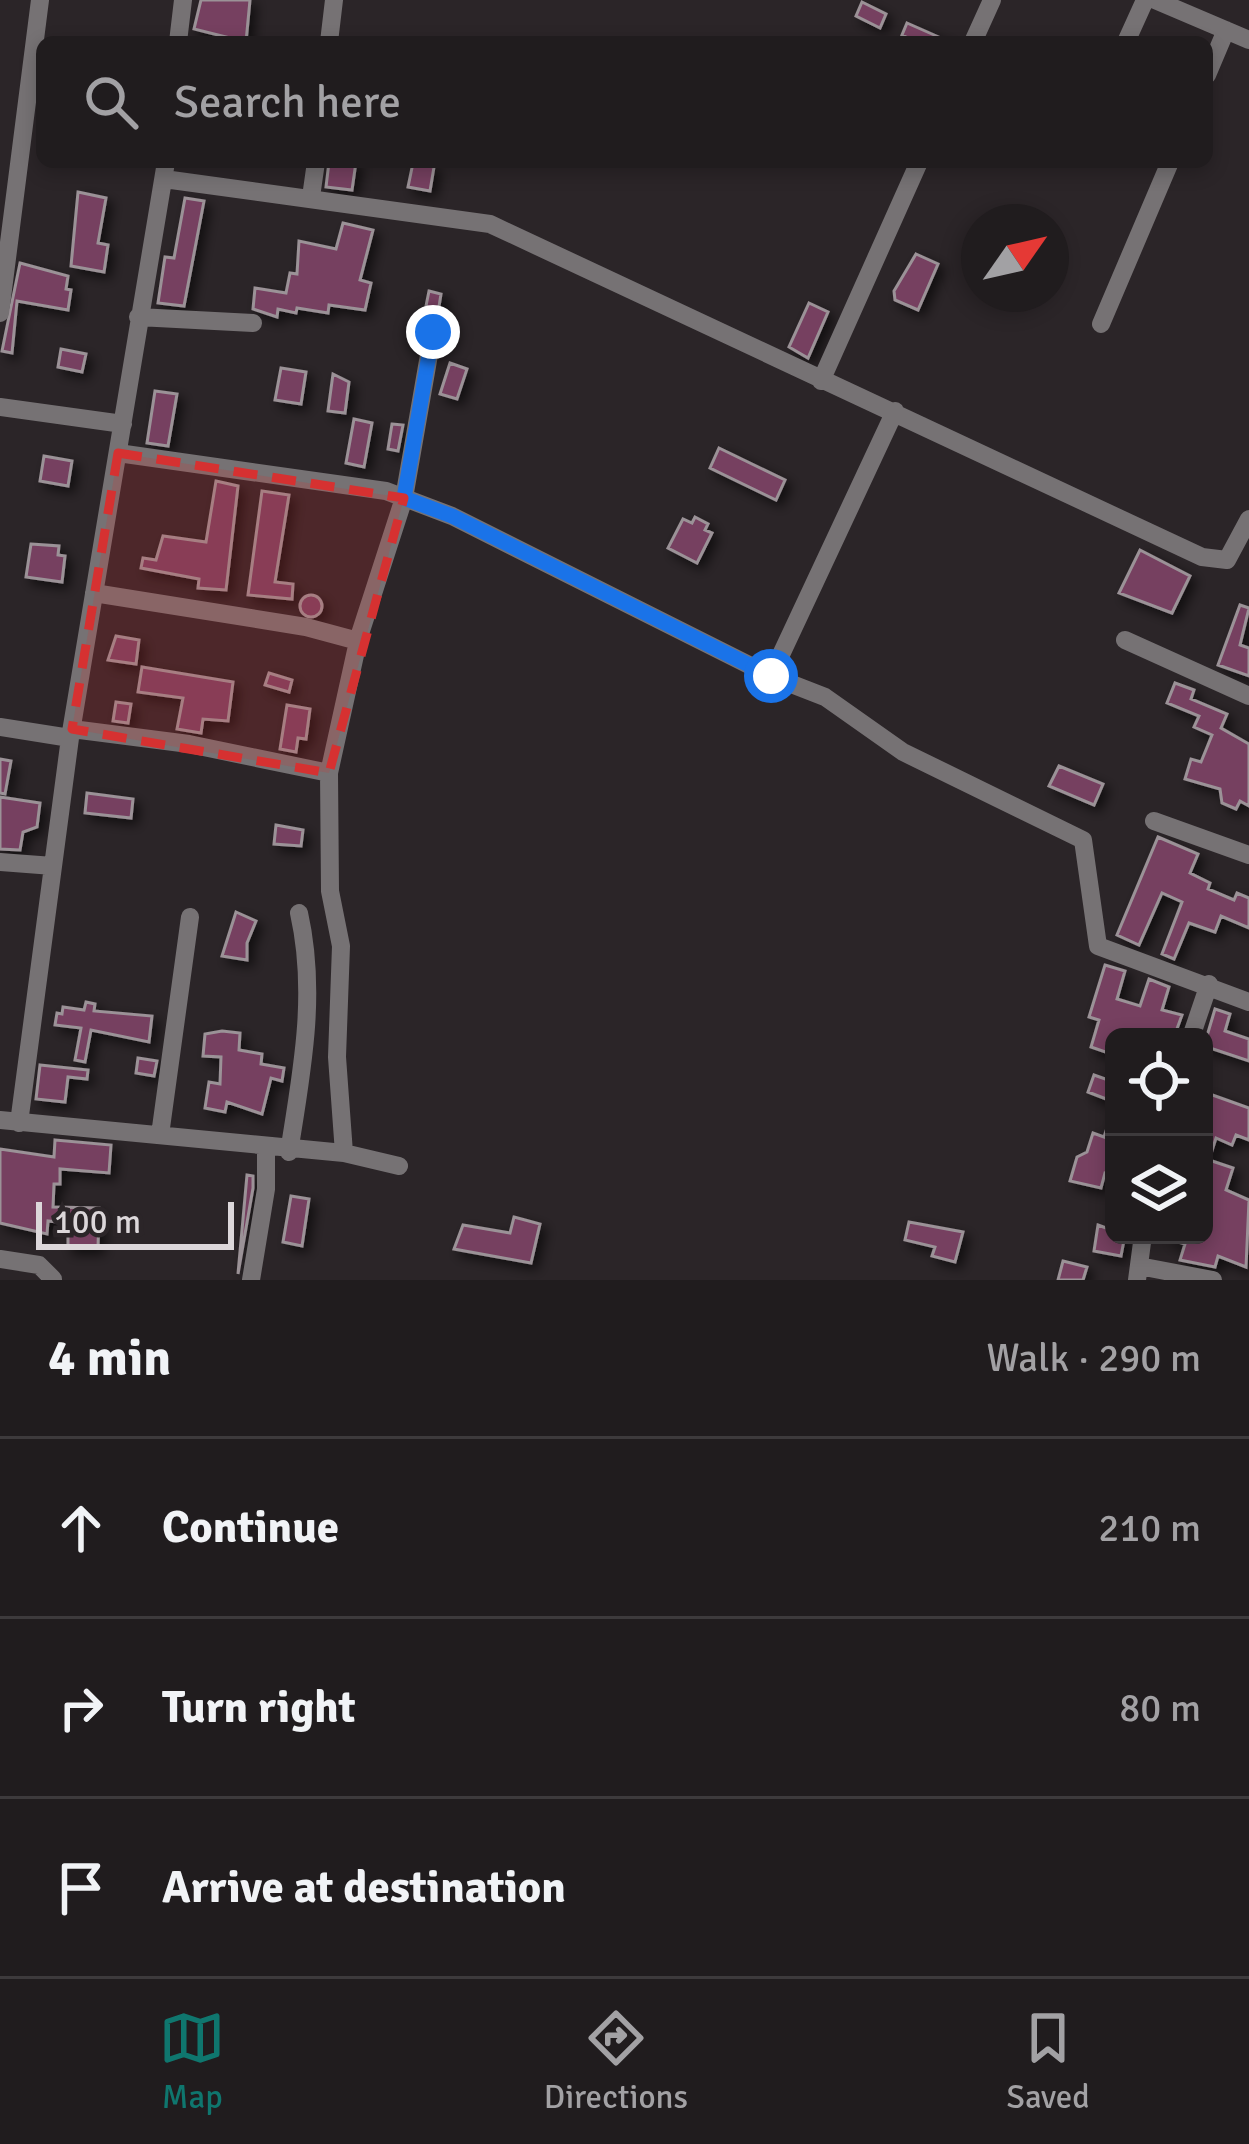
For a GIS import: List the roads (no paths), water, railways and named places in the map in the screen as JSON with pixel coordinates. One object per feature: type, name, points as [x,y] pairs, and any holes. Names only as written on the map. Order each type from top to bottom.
[{"type":"street","points":[[0,313],[40,0]]},
{"type":"street","points":[[179,36],[183,0]]},
{"type":"street","points":[[330,36],[334,0]]},
{"type":"street","points":[[976,36],[992,0]]},
{"type":"street","points":[[1129,36],[1145,0]]},
{"type":"street","points":[[1155,0],[1249,40]]},
{"type":"street","points":[[1213,61],[1226,30]]},
{"type":"street","points":[[311,197],[315,168]]},
{"type":"street","points":[[820,381],[916,168]]},
{"type":"street","points":[[1101,324],[1167,168]]},
{"type":"street","points":[[399,1166],[344,1154],[10,1121],[165,170],[490,224],[1216,562],[1235,551],[1249,519]]},
{"type":"street","points":[[138,317],[253,322]]},
{"type":"street","points":[[344,1154],[337,1058],[341,946],[330,891],[329,773],[358,641],[404,498],[433,332]]},
{"type":"street","points":[[0,406],[123,424]]},
{"type":"street","points":[[771,676],[895,411]]},
{"type":"street","points":[[118,453],[404,498],[452,516],[771,676],[825,697],[903,752],[1083,840],[1098,946],[1249,1002]]},
{"type":"street","points":[[94,592],[306,627],[358,641]]},
{"type":"street","points":[[1125,640],[1249,696]]},
{"type":"street","points":[[0,727],[209,748],[329,773]]},
{"type":"street","points":[[1154,821],[1249,855]]},
{"type":"street","points":[[0,862],[53,866]]},
{"type":"street","points":[[289,1152],[308,1025],[308,951],[299,913]]},
{"type":"street","points":[[160,1136],[190,917]]},
{"type":"street","points":[[1194,1028],[1209,984]]},
{"type":"street","points":[[251,1280],[266,1189],[266,1147]]},
{"type":"street","points":[[0,1259],[39,1265],[53,1279]]},
{"type":"street","points":[[1137,1273],[1214,1280]]}]
